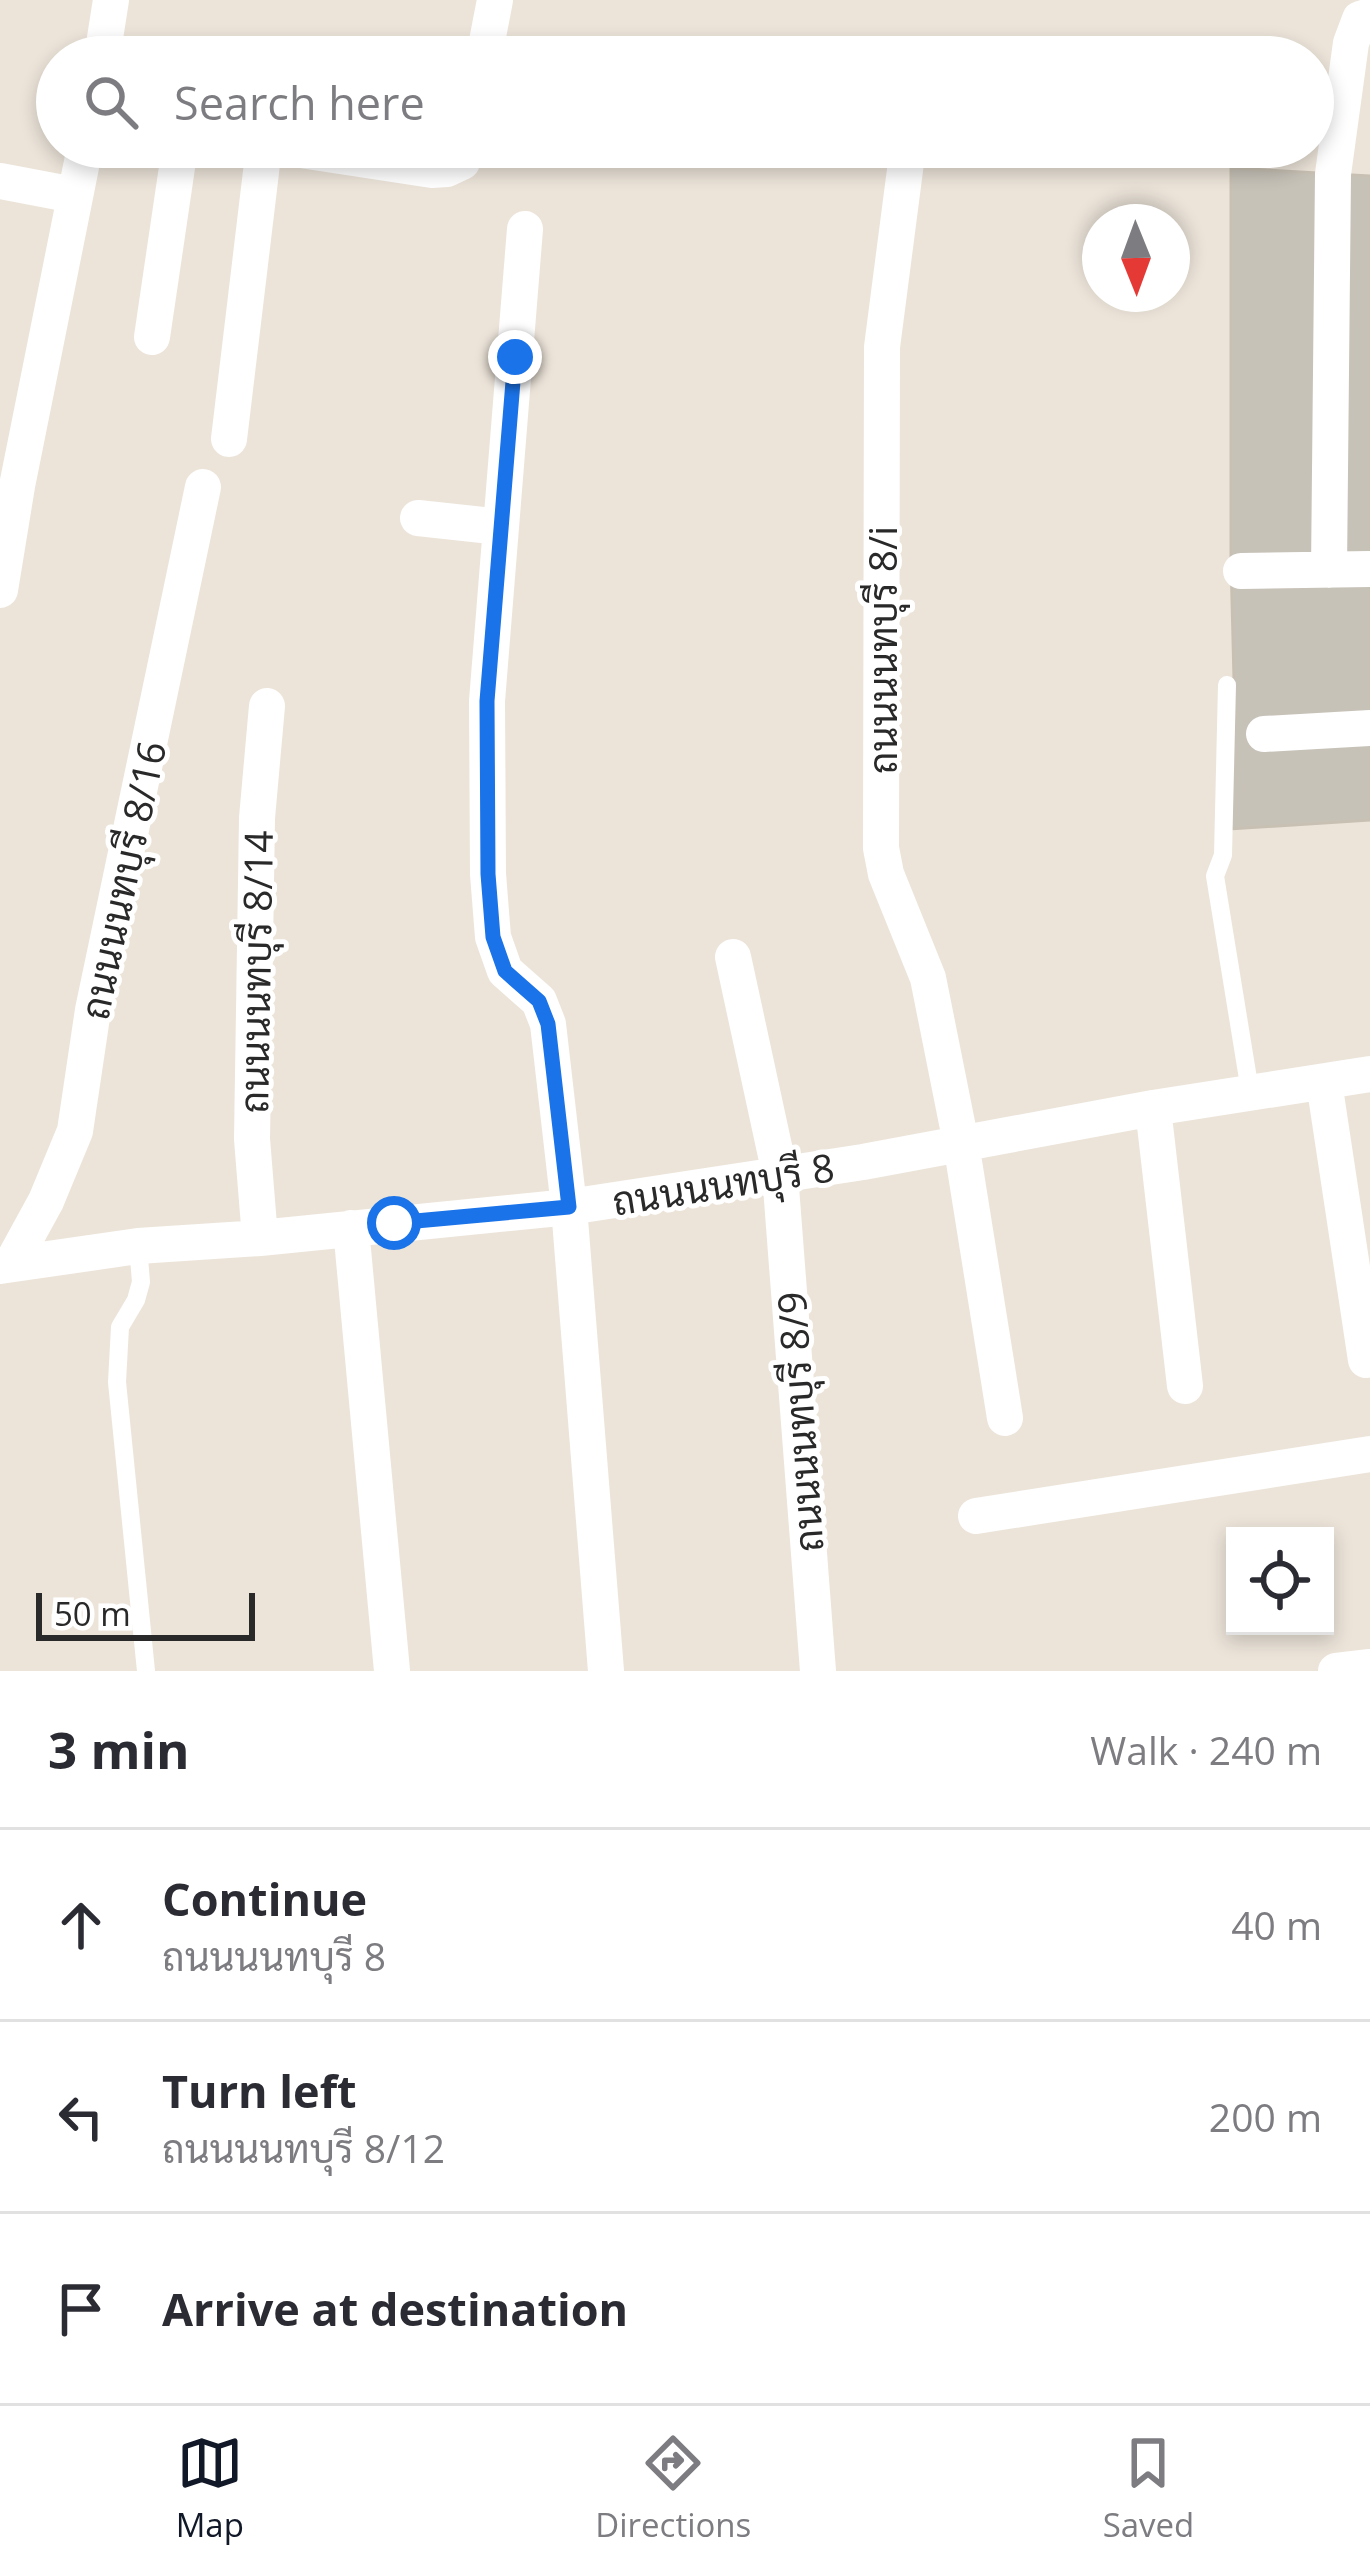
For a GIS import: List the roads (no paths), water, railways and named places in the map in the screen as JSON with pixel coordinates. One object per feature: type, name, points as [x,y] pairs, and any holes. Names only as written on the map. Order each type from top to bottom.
[{"type":"street","points":[[105,36],[111,0]]},
{"type":"street","points":[[488,36],[495,0]]},
{"type":"street","points":[[1334,167],[1351,43],[1360,19],[1370,16]]},
{"type":"street","points":[[1,580],[8,484],[80,168]]},
{"type":"street","points":[[152,337],[177,168]]},
{"type":"street","points":[[229,439],[261,168]]},
{"type":"street","points":[[419,168],[449,168]]},
{"type":"street","name":"ถนนนนทบุรี 8/i","points":[[905,168],[882,347],[880,848],[928,978],[961,1143],[1005,1418]]},
{"type":"street","points":[[1329,570],[1334,168]]},
{"type":"street","points":[[0,182],[74,195]]},
{"type":"street","points":[[525,229],[487,701],[488,874],[493,937],[505,971],[539,1001],[548,1024],[569,1207],[606,1671]]},
{"type":"street","name":"ถนนนนทบุรี 8/16","points":[[6,1264],[46,1201],[74,1131],[93,1010],[203,487]]},
{"type":"street","points":[[418,518],[501,527]]},
{"type":"street","points":[[1241,572],[1370,569]]},
{"type":"street","name":"ถนนนนทบุรี 8/14","points":[[260,1238],[252,1139],[257,818],[267,706]]},
{"type":"street","points":[[1264,734],[1370,728]]},
{"type":"street","name":"ถนนนนทบุรี 8/9","points":[[733,956],[780,1174],[818,1671]]},
{"type":"street","name":"ถนนนนทบุรี 8","points":[[6,1264],[138,1246],[569,1207],[1370,1074]]},
{"type":"street","points":[[1324,1082],[1366,1360]]},
{"type":"street","points":[[1153,1108],[1185,1386]]},
{"type":"street","points":[[351,1228],[392,1671]]},
{"type":"street","points":[[976,1516],[1370,1454]]},
{"type":"lane","points":[[1227,685],[1223,855],[1215,876],[1250,1091]]},
{"type":"lane","points":[[138,1246],[141,1282],[120,1327],[117,1382],[146,1671]]}]
